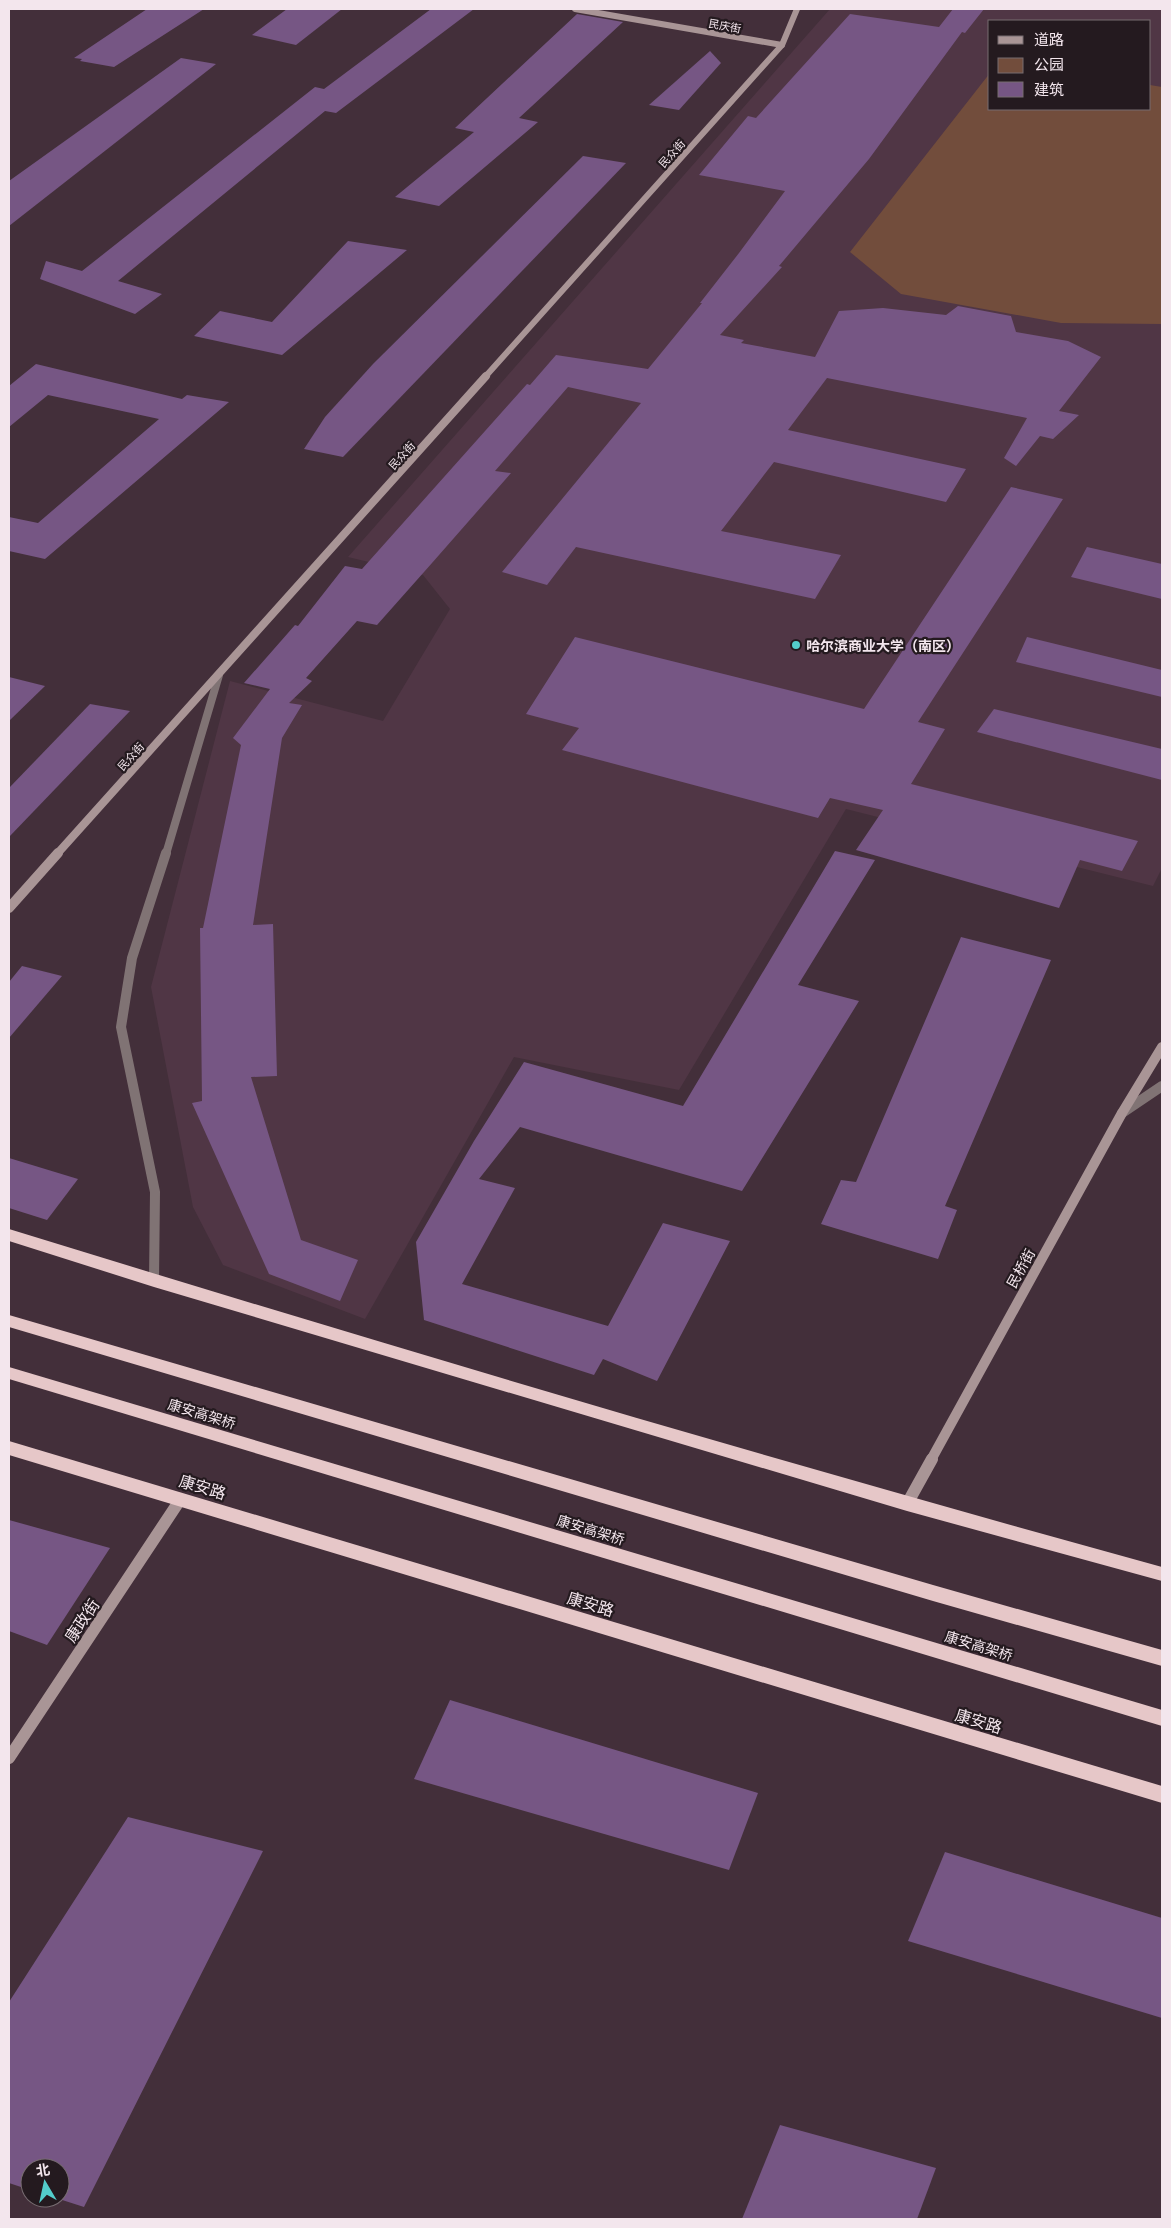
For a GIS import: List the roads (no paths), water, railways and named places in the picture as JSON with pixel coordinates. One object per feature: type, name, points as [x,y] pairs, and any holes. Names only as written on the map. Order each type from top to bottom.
[{"type":"highway","points":[[9,1235],[154,1281],[907,1504],[1162,1574]]},
{"type":"highway","points":[[9,1321],[924,1591],[1162,1658]]},
{"type":"highway","name":"康安高架桥","points":[[9,1373],[1162,1718]]},
{"type":"highway","name":"康安路","points":[[9,1448],[1162,1795]]},
{"type":"main road","name":"民庆街","points":[[575,9],[782,45]]},
{"type":"main road","name":"民众街","points":[[9,908],[782,45],[797,9]]},
{"type":"main road","name":"民桥街","points":[[907,1504],[1122,1113],[1162,1047]]},
{"type":"main road","name":"康政街","points":[[9,1758],[180,1500]]},
{"type":"street","points":[[154,1281],[155,1192],[121,1027],[132,958],[184,798],[219,675]]},
{"type":"street","points":[[1122,1113],[1162,1086]]},
{"type":"place","name":"哈尔滨商业大学（南区）","points":[[796,645]]}]
